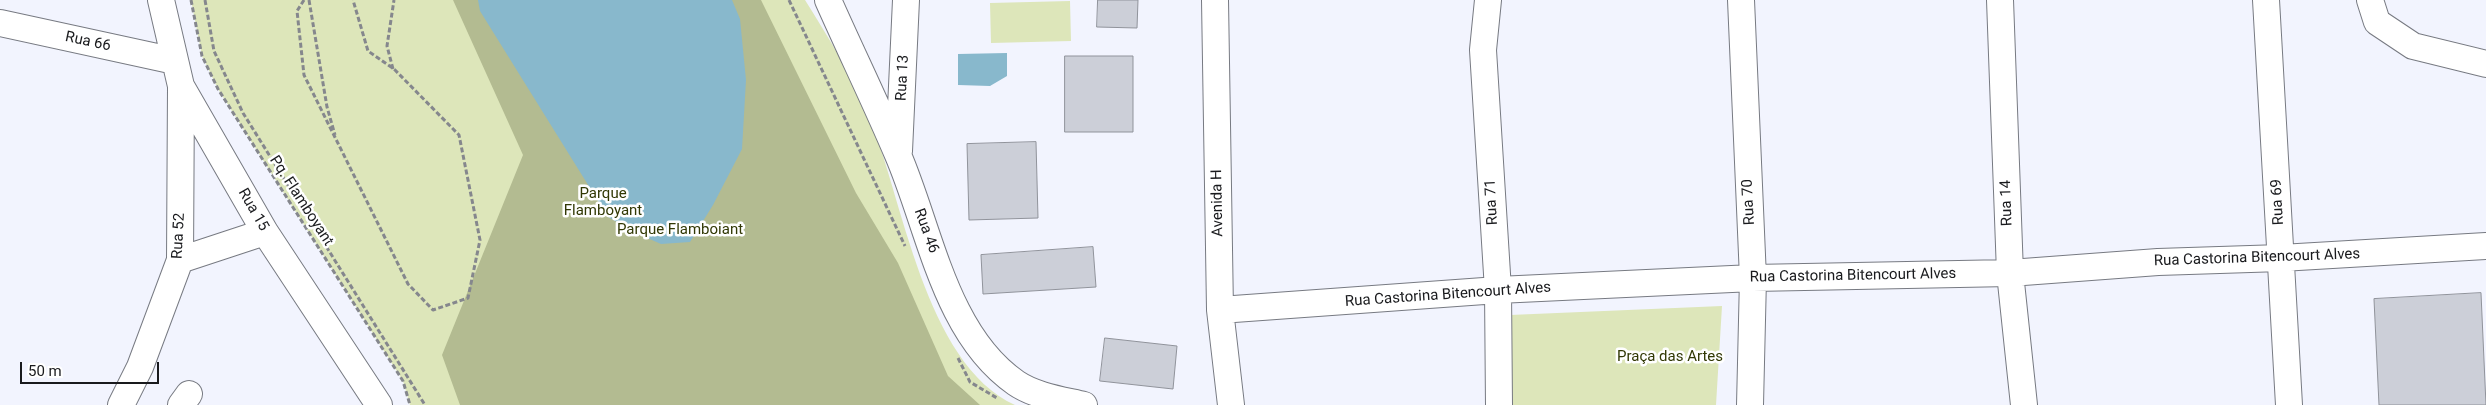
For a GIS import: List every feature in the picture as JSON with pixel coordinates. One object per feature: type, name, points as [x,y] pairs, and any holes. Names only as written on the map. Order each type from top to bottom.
[{"type":"street","name":"Rua 15","points":[[161,0],[181,86],[265,232],[379,405]]},
{"type":"street","name":"Rua 46","points":[[828,0],[899,156],[944,280],[964,324],[994,363],[1017,384],[1050,397],[1084,405]]},
{"type":"street","name":"Rua 13","points":[[899,156],[906,0]]},
{"type":"street","name":"Avenida H","points":[[1215,0],[1220,310],[1231,405]]},
{"type":"street","name":"Rua 71","points":[[1488,0],[1483,50],[1498,290],[1499,405]]},
{"type":"street","name":"Rua 70","points":[[1741,0],[1753,278],[1750,405]]},
{"type":"street","name":"Rua 14","points":[[2000,0],[2010,273],[2024,405]]},
{"type":"street","name":"Rua 69","points":[[2266,0],[2289,405]]},
{"type":"street","points":[[2370,0],[2377,22],[2413,46],[2486,64]]},
{"type":"street","name":"Rua 66","points":[[0,23],[175,61]]},
{"type":"street","name":"Rua 52","points":[[121,405],[140,367],[180,260],[181,86]]},
{"type":"street","points":[[180,260],[265,232]]},
{"type":"street","name":"Rua Castorina Bitencourt Alves","points":[[1220,310],[1498,290],[1753,278],[2010,273],[2158,262],[2281,258],[2486,246]]},
{"type":"path","name":"Pq. Flamboyant","points":[[192,0],[202,56],[218,89],[403,382],[410,405]]},
{"type":"path","points":[[205,0],[214,51],[243,113],[425,405]]},
{"type":"path","points":[[304,0],[297,11],[304,75],[408,284],[434,310],[468,298],[480,240],[459,135],[394,69],[368,51],[353,0]]},
{"type":"path","points":[[309,0],[327,107],[337,143]]},
{"type":"path","points":[[394,0],[386,46],[394,69]]},
{"type":"path","points":[[789,0],[906,247]]},
{"type":"path","points":[[955,352],[970,382],[1001,400]]},
{"type":"green space","name":"Parque Flamboiant","points":[[191,0],[805,0],[847,69],[868,113],[881,148],[906,232],[938,317],[959,354],[984,384],[1015,405],[410,405],[403,381],[218,89],[202,56]]},
{"type":"green space","name":"Parque Flamboiant","points":[[453,0],[761,0],[856,193],[898,263],[948,376],[980,405],[460,405],[442,355],[523,155]]},
{"type":"green space","points":[[1070,1],[1071,41],[991,43],[990,3]]},
{"type":"green space","name":"Praça das Artes","points":[[1722,306],[1716,405],[1512,405],[1510,315]]},
{"type":"water","points":[[478,0],[732,0],[740,19],[746,80],[742,149],[713,205],[690,242],[661,244],[636,233],[608,217],[480,11]]},
{"type":"water","points":[[1007,53],[1007,76],[990,86],[958,85],[958,54]]},
{"type":"building","points":[[1098,0],[1138,0],[1137,28],[1097,27]]},
{"type":"building","points":[[1065,56],[1133,56],[1133,132],[1065,132]]},
{"type":"building","points":[[1036,142],[1038,218],[969,220],[967,144]]},
{"type":"building","points":[[1093,247],[1096,287],[983,294],[981,255]]},
{"type":"building","points":[[2481,293],[2486,405],[2379,405],[2374,299]]},
{"type":"building","points":[[1105,338],[1177,346],[1173,389],[1100,381]]},
{"type":"park label","name":"Parque Flamboyant","points":[[603,202]]}]
